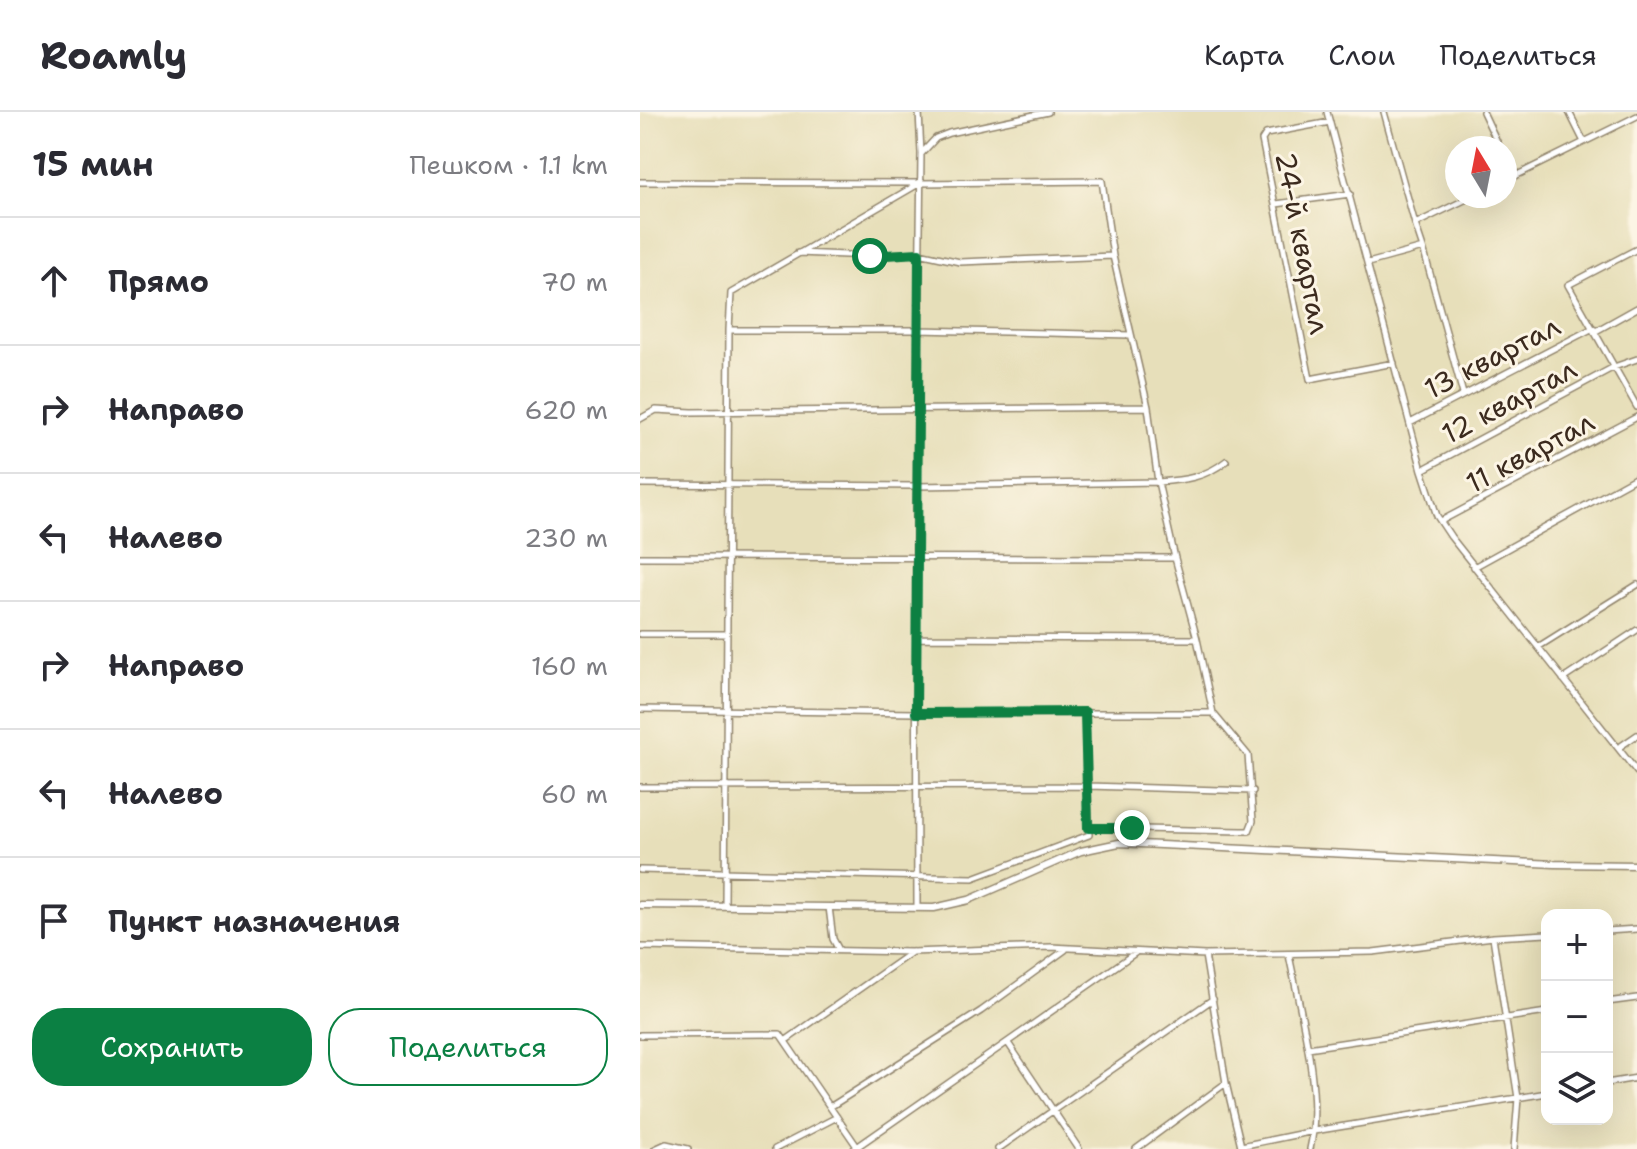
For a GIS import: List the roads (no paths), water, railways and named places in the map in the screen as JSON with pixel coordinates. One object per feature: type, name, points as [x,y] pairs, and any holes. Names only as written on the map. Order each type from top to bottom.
[{"type":"main road","points":[[640,905],[934,908],[969,900],[1081,851],[1119,843],[1637,865]]},
{"type":"street","points":[[917,908],[916,486],[920,112]]},
{"type":"street","points":[[921,154],[936,138],[949,133],[1048,112]]},
{"type":"street","points":[[1327,112],[1422,470],[1441,521],[1637,772]]},
{"type":"street","points":[[1384,112],[1463,394]]},
{"type":"street","points":[[1483,112],[1494,136]]},
{"type":"street","points":[[1569,112],[1584,142]]},
{"type":"street","points":[[1517,175],[1637,116]]},
{"type":"street","name":"24-й квартал","points":[[1330,122],[1262,137],[1310,379],[1394,362]]},
{"type":"street","points":[[640,182],[1102,181],[1113,256],[1148,407],[1158,482],[1213,713],[1248,755],[1253,791],[1253,821],[1249,831],[1089,831],[973,878],[640,870]]},
{"type":"street","points":[[725,905],[726,486],[731,293],[920,183]]},
{"type":"street","points":[[1276,204],[1350,194]]},
{"type":"street","points":[[1415,224],[1448,208]]},
{"type":"street","points":[[1368,263],[1423,248]]},
{"type":"street","points":[[1637,249],[1568,285],[1637,407]]},
{"type":"street","points":[[797,253],[870,256],[919,253],[960,262],[1113,256]]},
{"type":"street","name":"13 квартал","points":[[1410,423],[1637,308]]},
{"type":"street","points":[[729,330],[1130,335]]},
{"type":"street","name":"12 квартал","points":[[1422,470],[1614,367],[1637,359]]},
{"type":"street","points":[[640,419],[656,410],[729,412],[1148,407]]},
{"type":"street","name":"11 квартал","points":[[1441,521],[1637,417]]},
{"type":"street","points":[[640,484],[916,486],[1158,482],[1211,473],[1226,461]]},
{"type":"street","points":[[1474,567],[1637,477]]},
{"type":"street","points":[[640,557],[1175,558]]},
{"type":"street","points":[[1538,647],[1637,585]]},
{"type":"street","points":[[1563,679],[1637,630]]},
{"type":"street","points":[[640,634],[726,634]]},
{"type":"street","points":[[916,638],[1197,639]]},
{"type":"street","points":[[640,709],[1213,713]]},
{"type":"street","points":[[1085,712],[1089,831],[1093,849]]},
{"type":"street","points":[[1618,748],[1637,735]]},
{"type":"street","points":[[640,787],[1089,786],[1253,791]]},
{"type":"street","points":[[829,907],[833,939],[839,950]]},
{"type":"street","points":[[1613,931],[1637,929]]},
{"type":"street","points":[[640,947],[912,952],[1067,948],[1205,955],[1289,955],[1373,952],[1541,934]]},
{"type":"street","points":[[1493,937],[1518,1098],[1514,1149]]},
{"type":"street","points":[[830,1107],[981,1011],[1067,948]]},
{"type":"street","points":[[640,1035],[780,1034],[857,1148],[1138,951]]},
{"type":"street","points":[[785,1041],[912,952]]},
{"type":"street","points":[[1205,955],[1240,1148],[1314,1131],[1541,1094]]},
{"type":"street","points":[[1289,955],[1308,1048],[1314,1131],[1310,1149]]},
{"type":"street","points":[[1613,1001],[1637,998]]},
{"type":"street","points":[[998,1149],[1213,999]]},
{"type":"street","points":[[1308,1048],[1541,1013]]},
{"type":"street","points":[[1008,1043],[1079,1149]]},
{"type":"street","points":[[1613,1082],[1637,1078]]},
{"type":"street","points":[[1136,1149],[1226,1083]]},
{"type":"street","points":[[775,1149],[837,1117]]},
{"type":"street","points":[[655,1149],[666,1144],[688,1149]]}]
